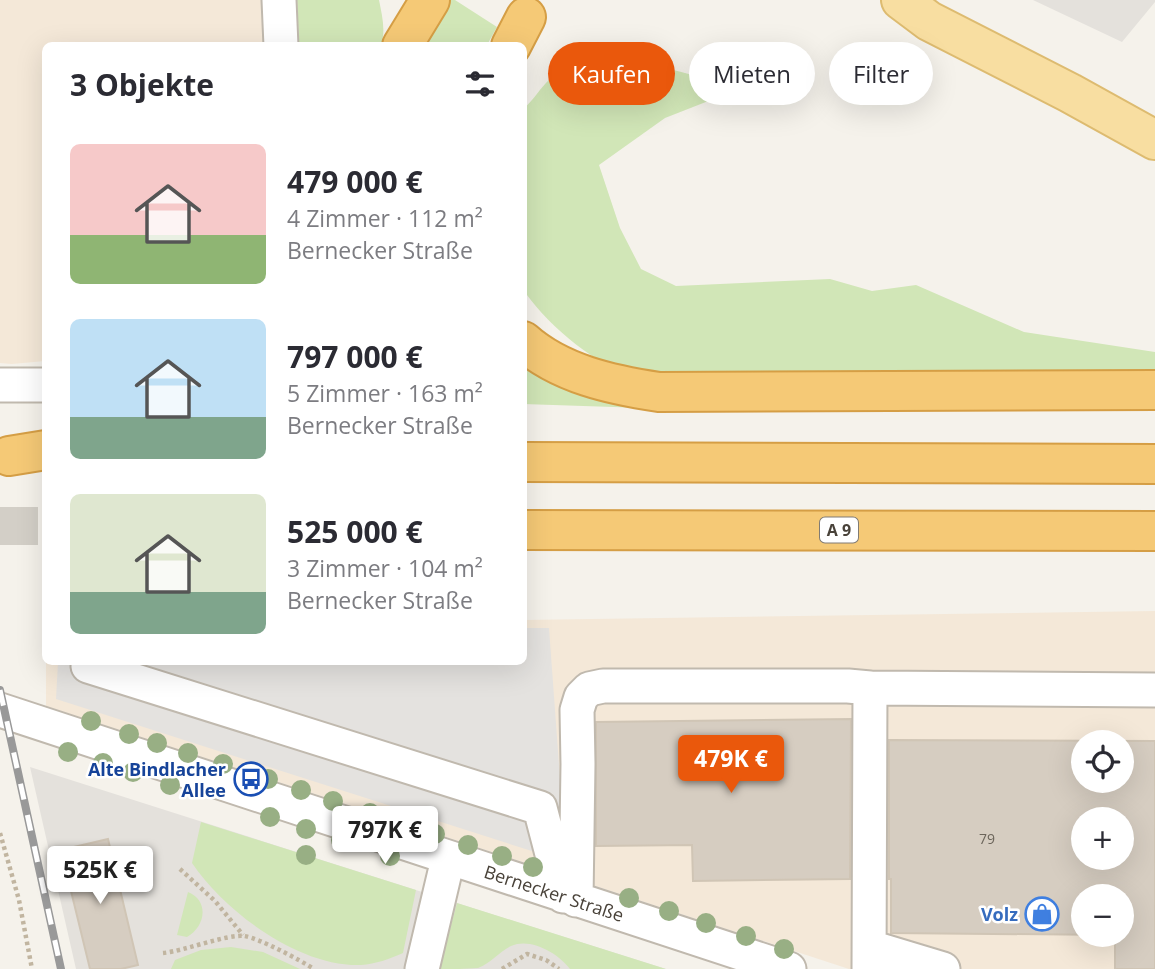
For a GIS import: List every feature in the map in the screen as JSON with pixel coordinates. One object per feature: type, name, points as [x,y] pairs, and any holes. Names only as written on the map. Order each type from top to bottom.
[{"type":"highway","points":[[404,42],[430,0]]},
{"type":"highway","points":[[527,344],[557,364],[588,377],[618,386],[659,392],[1155,390]]},
{"type":"highway","points":[[527,462],[1155,464]]},
{"type":"highway","name":"A 9","points":[[527,530],[1155,531]]},
{"type":"main road","points":[[901,0],[929,22],[1070,93],[1155,140]]},
{"type":"street","points":[[279,0],[281,42]]},
{"type":"street","points":[[0,385],[42,386]]},
{"type":"street","points":[[88,666],[540,808],[570,898]]},
{"type":"street","points":[[570,898],[579,764],[577,710],[581,697],[589,689],[603,686],[848,686],[1155,690]]},
{"type":"street","points":[[870,688],[869,958],[943,969]]},
{"type":"street","name":"Bernecker Straße","points":[[0,710],[789,969]]},
{"type":"street","points":[[422,969],[448,859]]},
{"type":"path","points":[[0,833],[19,900],[33,969]]},
{"type":"path","points":[[180,869],[215,901],[244,936],[296,958],[314,969]]},
{"type":"path","points":[[163,953],[244,936]]},
{"type":"path","points":[[502,969],[527,954],[546,960],[559,969]]},
{"type":"shaded area","points":[[0,0],[279,0],[275,42],[42,42],[42,361],[0,363]]},
{"type":"shaded area","points":[[1033,0],[1155,0],[1155,2],[1122,42]]},
{"type":"shaded area","points":[[1155,611],[1155,969],[849,969],[46,706],[46,665],[527,665],[527,620]]},
{"type":"shaded area","points":[[527,628],[549,628],[565,847],[538,853],[56,699],[58,665],[527,665]]},
{"type":"shaded area","points":[[30,767],[507,919],[666,969],[76,969]]},
{"type":"green space","points":[[297,0],[379,0],[383,29],[382,42],[299,42]]},
{"type":"green space","points":[[448,0],[455,0],[497,27],[489,42],[423,42]]},
{"type":"green space","points":[[675,70],[689,74],[689,105],[698,105],[665,118],[599,165],[620,228],[641,269],[676,286],[830,279],[872,291],[916,285],[1024,332],[1155,352],[1155,379],[647,374],[614,368],[569,339],[527,295],[527,105],[548,81],[548,105],[675,105]]},
{"type":"green space","points":[[527,357],[727,406],[734,411],[527,404]]},
{"type":"green space","points":[[201,822],[416,890],[403,953],[361,965],[337,963],[289,947],[266,933],[224,900],[192,863]]},
{"type":"green space","points":[[188,892],[200,901],[202,914],[198,927],[187,937],[177,935]]},
{"type":"green space","points":[[457,903],[666,969],[570,969],[544,948],[519,944],[511,946],[478,968],[439,969]]},
{"type":"green space","points":[[231,947],[263,952],[300,969],[171,969],[175,960],[201,950]]},
{"type":"building","points":[[851,719],[850,879],[693,881],[692,845],[596,846],[596,722]]},
{"type":"building","points":[[889,740],[1071,741],[1071,793],[1134,793],[1134,741],[1155,741],[1155,969],[1115,969],[1115,947],[1134,947],[1134,884],[1071,884],[1071,935],[891,933]]},
{"type":"building","points":[[108,839],[138,965],[121,969],[90,969],[61,850]]},
{"type":"tunnel","points":[[0,526],[42,526]]},
{"type":"railway","points":[[0,690],[61,969]]},
{"type":"place","name":"Alte Bindlacher Allee","points":[[251,779]]},
{"type":"place","name":"Volz","points":[[1042,914]]}]
